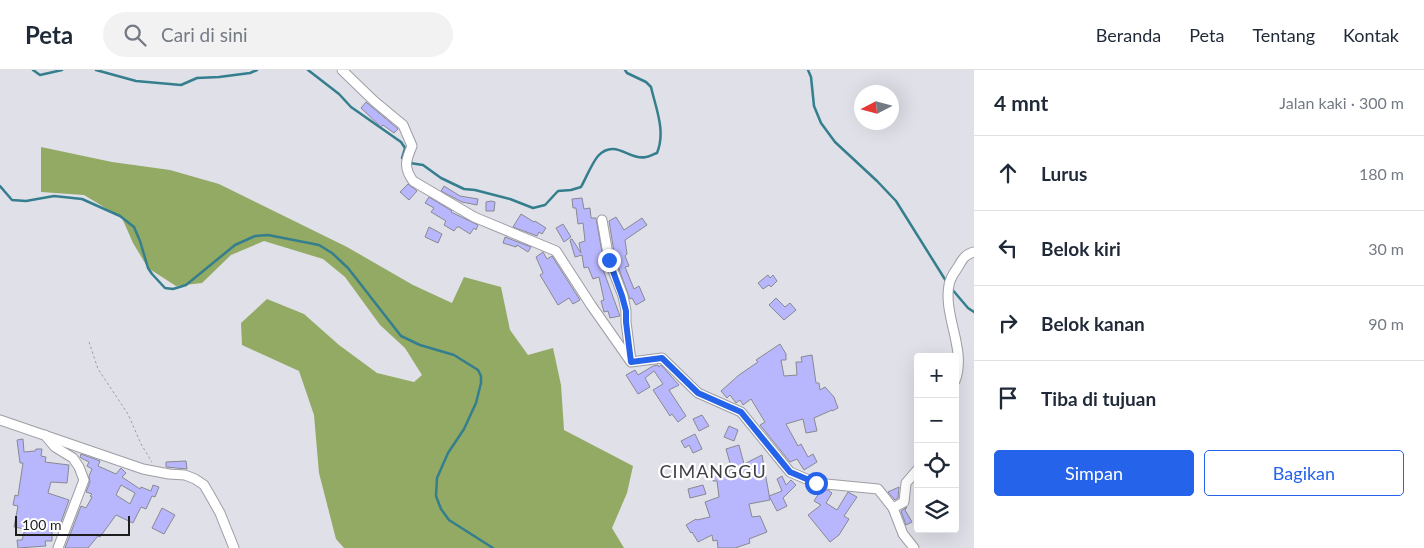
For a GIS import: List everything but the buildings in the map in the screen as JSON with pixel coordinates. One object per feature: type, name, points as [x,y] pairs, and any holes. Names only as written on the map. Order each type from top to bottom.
[{"type":"street","points":[[342,70],[374,101],[403,125],[412,146],[406,160],[407,172],[413,181],[474,217],[556,251],[631,362]]},
{"type":"street","points":[[602,220],[609,260],[626,311],[631,362]]},
{"type":"street","points":[[958,353],[949,304],[949,286],[963,258],[974,252]]},
{"type":"street","points":[[631,362],[662,358],[698,393],[741,412],[790,472],[816,483],[878,489],[893,508],[903,534],[914,548]]},
{"type":"street","points":[[0,420],[143,469],[185,475],[195,479],[204,485],[220,513],[234,548]]},
{"type":"street","points":[[45,435],[55,447],[73,458],[84,480],[58,548]]},
{"type":"street","points":[[893,508],[904,502],[906,483],[914,474]]},
{"type":"path","points":[[89,342],[98,369],[128,414],[147,455],[162,472]]},
{"type":"green space","points":[[41,147],[112,162],[170,170],[219,184],[347,247],[413,285],[452,303],[464,277],[501,287],[510,330],[528,355],[553,348],[561,385],[564,430],[633,466],[627,493],[612,528],[624,548],[344,548],[336,539],[319,473],[314,415],[299,371],[242,345],[241,323],[267,299],[304,314],[339,345],[377,373],[414,382],[422,375],[405,348],[380,325],[345,277],[323,259],[264,241],[231,255],[202,283],[176,286],[148,268],[133,243],[122,218],[84,195],[41,192]]},
{"type":"waterway","points":[[33,70],[40,75],[62,70]]},
{"type":"waterway","points":[[96,70],[136,81],[181,85],[197,78],[250,73],[257,70]]},
{"type":"waterway","points":[[308,70],[339,94],[351,107],[401,142],[405,148],[402,158],[405,160]]},
{"type":"waterway","points":[[410,163],[423,165],[441,178],[464,189],[510,199],[533,208],[545,205],[558,191],[581,187],[596,159],[604,151],[616,149],[640,157],[647,157],[657,153],[661,136],[651,87],[625,70]]},
{"type":"waterway","points":[[808,70],[811,77],[814,106],[821,123],[835,142],[896,201],[946,281]]},
{"type":"waterway","points":[[0,186],[12,200],[26,201],[54,196],[82,199],[120,216],[134,227],[148,268],[165,288],[173,289],[186,285],[235,245],[255,236],[268,235],[319,245],[332,253],[348,268],[401,336],[420,345],[454,355],[478,370],[481,376],[481,383],[476,403],[464,429],[448,453],[437,478],[436,496],[441,509],[449,520],[493,548]]},
{"type":"waterway","points":[[951,288],[968,308],[974,312]]},
{"type":"district","name":"CIMANGGU","points":[[713,472]]},
{"type":"route","points":[[609,260],[626,311],[631,362],[662,358],[698,393],[741,412],[790,472],[816,483]]}]
